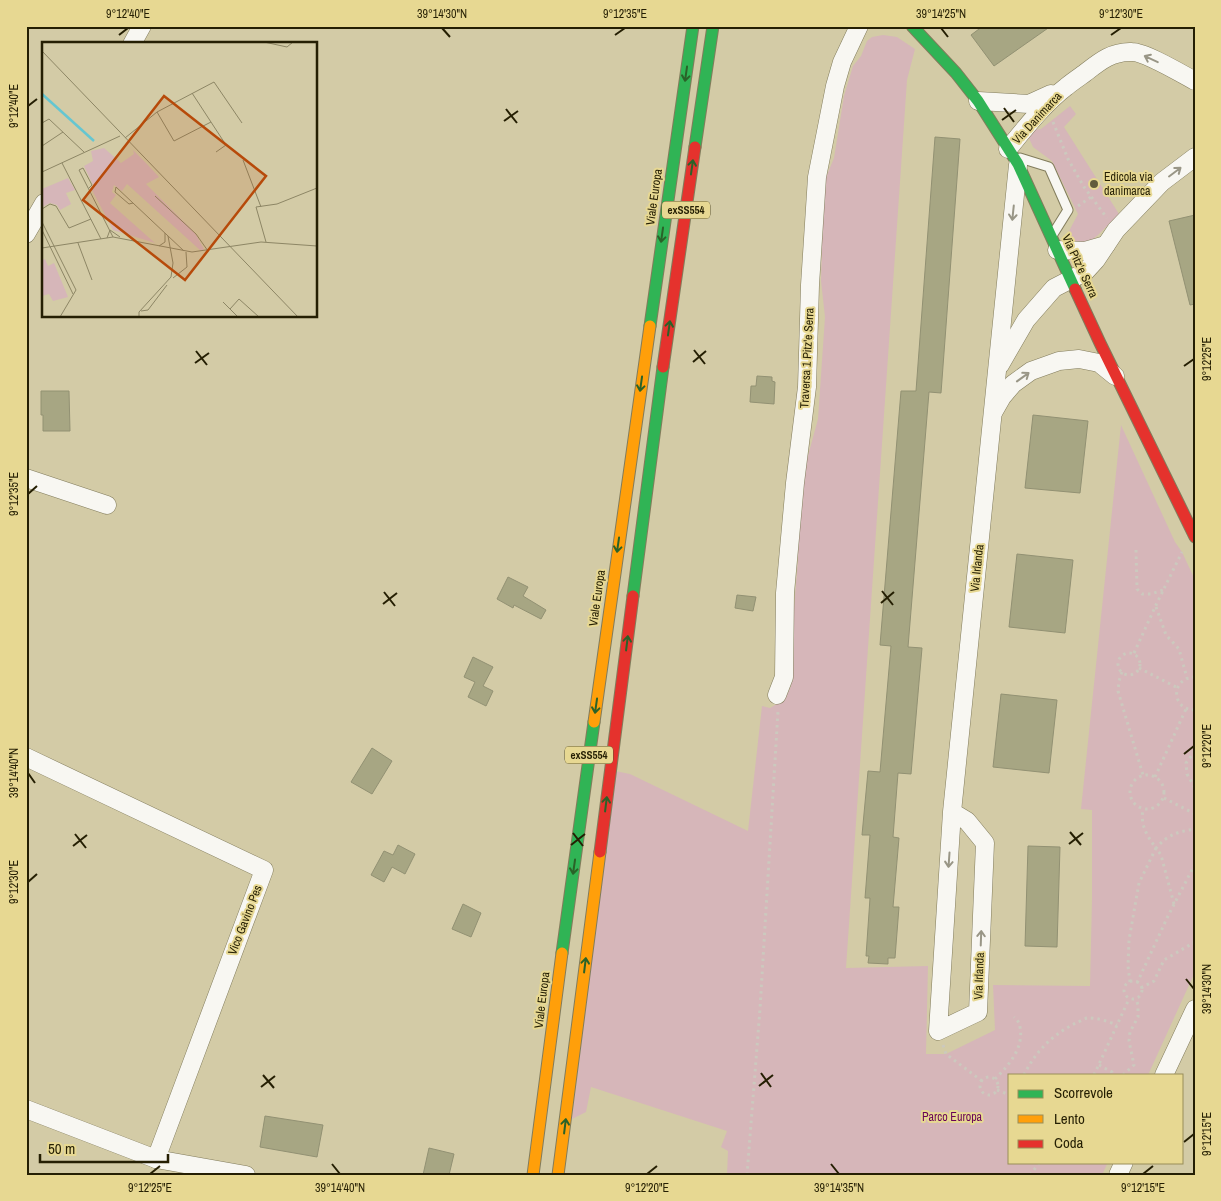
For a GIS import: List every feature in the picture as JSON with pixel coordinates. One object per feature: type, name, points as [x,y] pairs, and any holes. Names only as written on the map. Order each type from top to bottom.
[{"type":"main road","name":"Viale Europa","points":[[533,1175],[620,532],[693,26]]},
{"type":"main road","name":"exSS554","points":[[558,1175],[659,394],[713,26]]},
{"type":"main road","name":"Via Pitz'e Serra","points":[[912,26],[956,73],[978,101],[1013,156],[1100,343],[1195,537]]},
{"type":"street","points":[[133,42],[142,26]]},
{"type":"street","name":"Traversa 1 Pitz'e Serra","points":[[778,695],[784,677],[785,593],[795,483],[807,387],[810,285],[817,177],[835,86],[842,62],[859,26]]},
{"type":"street","name":"Via Danimarca","points":[[1013,156],[1026,126],[1046,104],[1101,60],[1117,54],[1134,51],[1195,81]]},
{"type":"street","name":"Via Danimarca","points":[[978,101],[1029,104],[1065,87]]},
{"type":"street","name":"Via Irlanda","points":[[952,812],[967,822],[985,844],[978,1012],[938,1031],[952,812],[997,371],[1013,156]]},
{"type":"street","points":[[1071,279],[1085,272],[1096,260],[1116,230],[1162,182],[1195,157]]},
{"type":"street","points":[[26,234],[42,206]]},
{"type":"street","points":[[1054,243],[1085,251],[1106,245]]},
{"type":"street","name":"Via Irlanda","points":[[997,371],[1026,320],[1054,288],[1071,279]]},
{"type":"street","name":"Via Irlanda","points":[[992,414],[1002,397],[1013,384],[1031,371],[1059,360],[1079,359],[1099,362],[1118,378]]},
{"type":"street","points":[[26,478],[107,505]]},
{"type":"street","name":"Vico Gavino Pes","points":[[26,757],[264,870],[156,1159]]},
{"type":"street","points":[[1164,1074],[1195,1009]]},
{"type":"street","points":[[26,1109],[156,1159],[246,1175]]},
{"type":"lane","points":[[1013,156],[1049,166],[1068,210],[1054,243]]},
{"type":"path","points":[[1052,120],[1068,159],[1084,187],[1116,230]]},
{"type":"path","points":[[1134,653],[1182,552],[1186,549]]},
{"type":"path","points":[[1136,550],[1136,589],[1142,594],[1164,590]]},
{"type":"path","points":[[1156,605],[1166,635],[1179,649],[1188,678]]},
{"type":"path","points":[[1126,653],[1134,653],[1139,658],[1139,668],[1131,675],[1122,672],[1118,664],[1120,657],[1126,653]]},
{"type":"path","points":[[1139,668],[1178,688]]},
{"type":"path","points":[[1122,672],[1118,690],[1143,775]]},
{"type":"path","points":[[1195,677],[1182,681],[1176,696],[1186,709],[1195,710]]},
{"type":"path","points":[[748,1175],[778,695]]},
{"type":"path","points":[[1155,776],[1186,709]]},
{"type":"path","points":[[1195,751],[1186,763],[1187,774],[1195,788]]},
{"type":"path","points":[[1143,775],[1155,776],[1164,787],[1164,798],[1157,807],[1152,809],[1142,809],[1136,806],[1130,796],[1131,784],[1135,779],[1143,775]]},
{"type":"path","points":[[1164,798],[1195,814]]},
{"type":"path","points":[[1142,809],[1141,816],[1145,832],[1161,855],[1174,904]]},
{"type":"path","points":[[1130,982],[1128,966],[1129,940],[1139,883],[1156,848],[1165,839],[1180,832],[1195,829]]},
{"type":"path","points":[[1137,982],[1195,864]]},
{"type":"path","points":[[1141,988],[1154,981],[1164,960],[1193,943],[1195,944]]},
{"type":"path","points":[[1130,982],[1137,982],[1141,988],[1141,994],[1132,999],[1126,997],[1124,992],[1125,986],[1130,982]]},
{"type":"path","points":[[1094,1074],[1129,998]]},
{"type":"path","points":[[1124,1074],[1134,1065],[1129,1041],[1130,1032],[1138,1017],[1136,998]]},
{"type":"path","points":[[995,1079],[1006,1067],[1020,1045],[1020,1025],[1014,1016]]},
{"type":"path","points":[[1024,1074],[1043,1046],[1066,1028],[1087,1018],[1107,1021],[1117,1025]]},
{"type":"path","points":[[938,1031],[946,1054],[982,1081]]},
{"type":"path","points":[[1099,1065],[1113,1074]]},
{"type":"path","points":[[987,1077],[995,1079],[998,1084],[997,1090],[992,1094],[984,1092],[981,1088],[982,1081],[987,1077]]},
{"type":"path","points":[[997,1090],[1008,1094]]},
{"type":"path","points":[[1030,1175],[1038,1164]]},
{"type":"green space","name":"Parco Europa","points":[[883,35],[897,37],[915,49],[907,80],[846,968],[928,966],[926,1054],[946,1054],[995,1030],[993,985],[1090,986],[1092,810],[1081,809],[1121,425],[1175,542],[1182,552],[1195,580],[1195,972],[1148,1074],[1008,1074],[1008,1164],[1107,1164],[1102,1175],[727,1175],[728,1151],[721,1147],[727,1131],[591,1087],[586,1112],[572,1119],[615,771],[630,774],[748,831],[762,706],[770,708],[785,699],[791,686],[793,663],[792,633],[798,559],[799,517],[806,463],[818,419],[825,317],[821,281],[822,187],[834,158],[844,96],[853,66],[861,56],[867,41],[872,37]]},
{"type":"green space","points":[[1070,106],[1076,114],[1064,127],[1119,214],[1098,235],[1075,253],[1068,233],[1078,214],[1052,161],[1033,147],[1028,136],[1033,130],[1041,129]]},
{"type":"building","points":[[983,26],[1051,26],[994,66],[971,35]]},
{"type":"building","points":[[935,137],[960,139],[941,393],[929,392],[908,647],[922,648],[911,774],[898,773],[893,837],[899,838],[893,907],[899,907],[895,958],[888,958],[888,964],[868,963],[869,956],[866,956],[870,898],[865,898],[870,835],[862,835],[868,771],[880,772],[891,646],[880,645],[901,391],[916,391]]},
{"type":"building","points":[[1195,215],[1195,304],[1190,305],[1169,221]]},
{"type":"building","points":[[757,376],[772,377],[772,381],[775,382],[774,404],[750,402],[751,386],[756,386]]},
{"type":"building","points":[[41,391],[69,391],[70,431],[43,431]]},
{"type":"building","points":[[1033,415],[1088,421],[1080,493],[1025,488]]},
{"type":"building","points":[[1017,554],[1073,560],[1065,633],[1009,627]]},
{"type":"building","points":[[508,577],[528,587],[523,596],[546,610],[541,619],[514,605],[513,608],[497,599]]},
{"type":"building","points":[[737,595],[756,597],[753,611],[735,608]]},
{"type":"building","points":[[473,657],[493,667],[483,686],[493,691],[486,706],[468,697],[475,682],[464,677]]},
{"type":"building","points":[[1001,694],[1057,700],[1049,773],[993,767]]},
{"type":"building","points":[[372,748],[392,761],[372,794],[351,782]]},
{"type":"building","points":[[398,845],[415,854],[405,874],[392,867],[384,882],[371,875],[384,851],[393,855]]},
{"type":"building","points":[[1028,846],[1060,847],[1057,947],[1025,946]]},
{"type":"building","points":[[463,904],[481,913],[471,937],[452,929]]},
{"type":"building","points":[[265,1116],[323,1125],[317,1157],[260,1147]]},
{"type":"building","points":[[429,1148],[454,1154],[449,1175],[423,1175]]},
{"type":"traffic: fast","points":[[650,326],[693,26]]},
{"type":"traffic: fast","points":[[695,147],[713,26]]},
{"type":"traffic: fast","points":[[912,26],[956,73],[978,101],[1018,164],[1075,289]]},
{"type":"traffic: fast","points":[[633,596],[663,367]]},
{"type":"traffic: fast","points":[[562,953],[594,722]]},
{"type":"traffic: slow","points":[[594,722],[650,326]]},
{"type":"traffic: slow","points":[[558,1175],[600,852]]},
{"type":"traffic: slow","points":[[533,1175],[562,953]]},
{"type":"traffic: jam","points":[[663,367],[695,147]]},
{"type":"traffic: jam","points":[[1075,289],[1195,537]]},
{"type":"traffic: jam","points":[[600,852],[633,596]]},
{"type":"place","name":"Edicola via danimarca","points":[[1094,184]]}]
